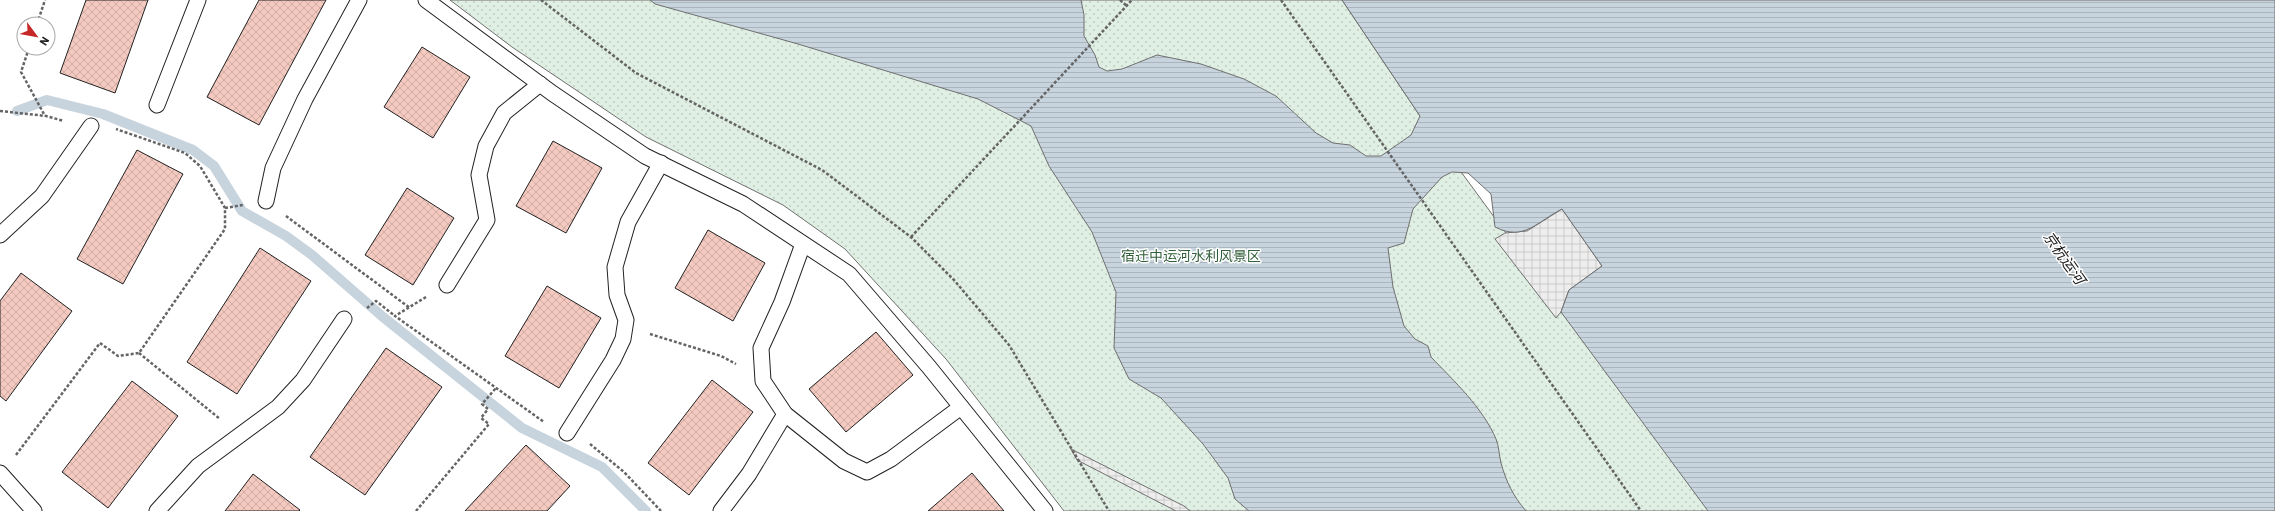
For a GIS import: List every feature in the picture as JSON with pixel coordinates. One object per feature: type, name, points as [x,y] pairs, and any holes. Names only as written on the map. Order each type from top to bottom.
[{"type":"lane","points":[[157,104],[198,0]]},
{"type":"lane","points":[[266,201],[273,168],[305,99],[359,0]]},
{"type":"lane","points":[[426,0],[540,84],[645,156],[742,204],[849,274],[961,407],[1045,511]]},
{"type":"lane","points":[[447,285],[486,220],[479,175],[486,146],[504,113],[540,84]]},
{"type":"lane","points":[[0,235],[42,196],[91,126]]},
{"type":"lane","points":[[567,433],[613,360],[623,340],[626,320],[617,295],[615,267],[628,222],[661,163]]},
{"type":"lane","points":[[802,244],[782,302],[761,348],[763,381],[785,414],[844,461],[867,472],[891,459],[961,407]]},
{"type":"lane","points":[[157,511],[198,466],[239,434],[278,407],[303,380],[344,319]]},
{"type":"lane","points":[[721,511],[749,474],[785,414]]},
{"type":"lane","points":[[1,474],[34,511]]},
{"type":"path","points":[[40,16],[45,0]]},
{"type":"path","points":[[541,0],[636,72],[822,170],[911,237],[954,280],[1009,345],[1109,511]]},
{"type":"path","points":[[1120,0],[1127,6]]},
{"type":"path","points":[[911,237],[1132,0]]},
{"type":"path","points":[[1281,0],[1641,511]]},
{"type":"path","points":[[26,56],[21,72],[32,94],[46,116]]},
{"type":"path","points":[[0,111],[46,116],[91,126],[120,130],[162,147],[184,153],[200,166],[225,208],[225,229],[139,353],[118,356],[100,343],[1,474]]},
{"type":"path","points":[[266,201],[410,308]]},
{"type":"path","points":[[395,316],[447,285]]},
{"type":"path","points":[[360,312],[376,301],[542,421],[593,446],[624,472],[661,511]]},
{"type":"path","points":[[625,326],[721,356],[763,381]]},
{"type":"path","points":[[139,353],[239,434]]},
{"type":"path","points":[[416,511],[489,424],[481,418],[488,408],[482,404],[496,388]]},
{"type":"green space","name":"宿迁中运河水利风景区","points":[[450,0],[1342,0],[1420,116],[1710,511],[1064,511],[946,359],[845,249],[783,205],[646,137],[512,47]]},
{"type":"shaded area","points":[[1562,209],[1602,266],[1569,290],[1561,312],[1556,318],[1495,239],[1505,233],[1527,231]]},
{"type":"shaded area","points":[[1071,449],[1184,506],[1190,511],[1176,511],[1077,460]]},
{"type":"water","name":"京杭运河","points":[[650,0],[1081,0],[1084,15],[1084,36],[1095,55],[1099,67],[1107,71],[1122,69],[1157,55],[1201,64],[1244,79],[1276,96],[1316,133],[1333,143],[1350,145],[1366,156],[1381,156],[1411,135],[1420,116],[1342,0],[2275,0],[2275,511],[1708,511],[1561,312],[1569,290],[1602,266],[1562,209],[1538,224],[1523,231],[1505,231],[1495,227],[1491,194],[1468,173],[1452,172],[1442,177],[1413,209],[1404,243],[1388,248],[1393,287],[1404,326],[1415,339],[1428,346],[1431,357],[1467,395],[1484,416],[1497,442],[1505,476],[1517,500],[1526,511],[1249,511],[1235,499],[1228,478],[1203,444],[1161,398],[1129,379],[1114,348],[1116,292],[1092,232],[1049,166],[1031,126],[978,99],[798,44],[655,4]]},
{"type":"building","points":[[86,0],[148,0],[115,93],[60,73]]},
{"type":"building","points":[[259,0],[326,0],[259,125],[207,97]]},
{"type":"building","points":[[422,47],[470,77],[433,138],[384,107]]},
{"type":"building","points":[[553,141],[602,168],[566,233],[516,206]]},
{"type":"building","points":[[137,150],[183,174],[123,284],[77,259]]},
{"type":"building","points":[[407,188],[454,218],[413,285],[365,255]]},
{"type":"building","points":[[708,230],[765,263],[733,321],[675,288]]},
{"type":"building","points":[[260,248],[311,281],[237,394],[187,362]]},
{"type":"building","points":[[21,273],[72,311],[6,401],[0,396],[0,301]]},
{"type":"building","points":[[547,286],[601,318],[559,388],[505,356]]},
{"type":"building","points":[[876,332],[913,375],[846,432],[809,389]]},
{"type":"building","points":[[386,348],[442,387],[365,495],[310,457]]},
{"type":"building","points":[[712,380],[753,412],[689,495],[648,463]]},
{"type":"building","points":[[132,381],[178,416],[108,508],[62,472]]},
{"type":"building","points":[[526,445],[570,486],[547,511],[465,511]]},
{"type":"building","points":[[972,473],[1004,511],[928,511]]},
{"type":"building","points":[[253,474],[300,510],[225,511]]},
{"type":"waterway","points":[[17,111],[47,100],[103,114],[193,150],[214,166],[242,211],[286,236],[312,255],[383,317],[522,428],[602,467],[646,511]]}]
